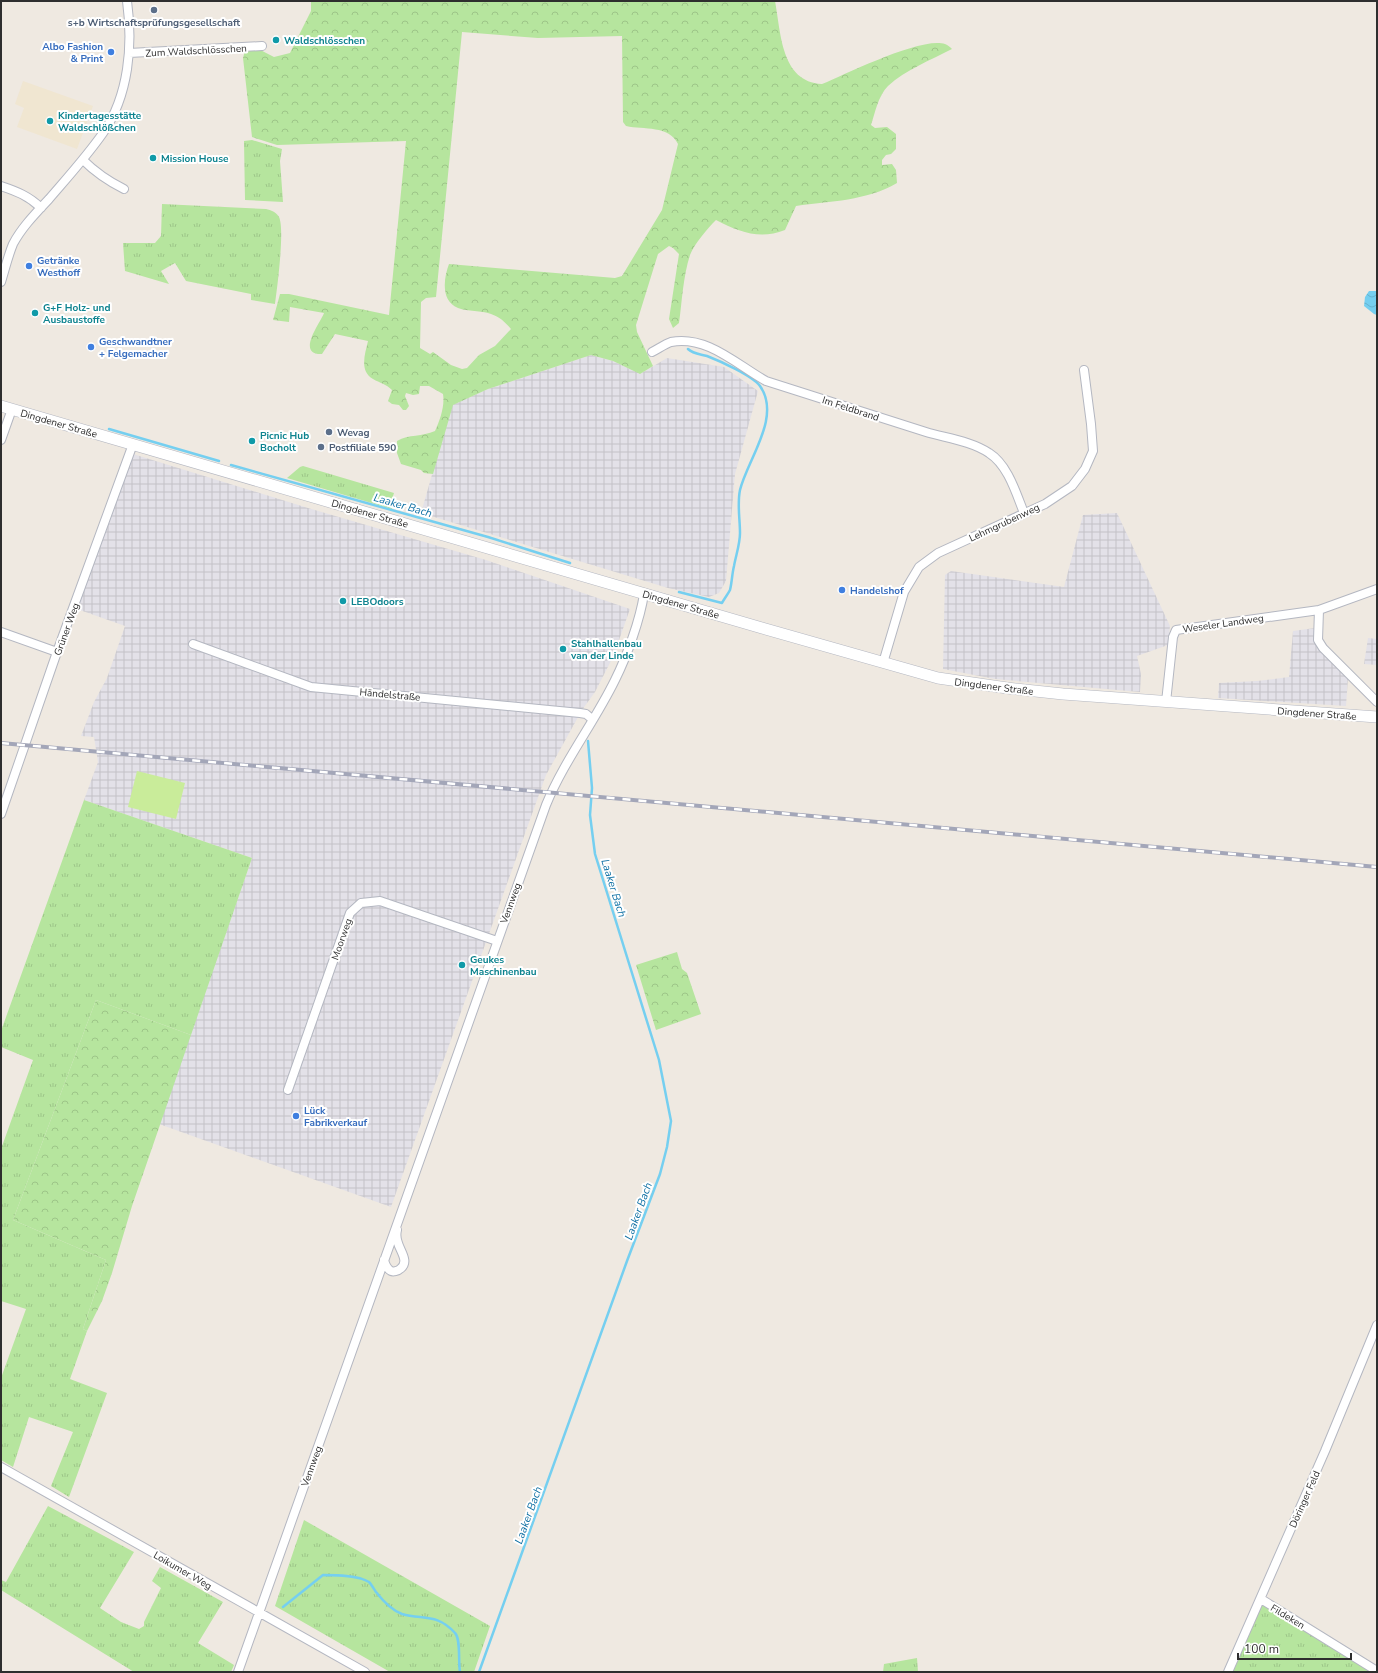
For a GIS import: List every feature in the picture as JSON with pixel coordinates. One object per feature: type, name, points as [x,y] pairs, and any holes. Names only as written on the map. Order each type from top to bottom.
[{"type":"main road","name":"Dingdener Straße","points":[[1,406],[644,594],[932,676],[1006,688],[1166,702],[1377,717]]},
{"type":"street","points":[[1,282],[14,244],[22,231],[83,160],[104,132],[116,106],[122,88],[129,53],[130,34],[127,1]]},
{"type":"street","name":"Zum Waldschlösschen","points":[[129,53],[262,46]]},
{"type":"street","points":[[83,160],[95,172],[109,182],[124,189]]},
{"type":"street","points":[[1,186],[27,196],[34,200],[41,208]]},
{"type":"street","name":"Im Feldbrand","points":[[652,352],[670,342],[688,341],[702,344],[716,350],[766,381],[938,436],[975,446],[990,453],[1001,464],[1009,477],[1024,513]]},
{"type":"street","name":"Lehmgrubenweg","points":[[883,663],[904,592],[919,567],[938,553],[1045,504],[1072,486],[1085,469],[1093,451],[1084,370]]},
{"type":"street","points":[[1,440],[12,409]]},
{"type":"street","name":"Grüner Weg","points":[[1,814],[57,652],[132,444]]},
{"type":"street","name":"Weseler Landweg","points":[[1166,702],[1173,638],[1176,630],[1319,610],[1377,589]]},
{"type":"street","name":"Vennweg","points":[[238,1672],[551,792],[612,685],[624,661],[643,603],[644,594]]},
{"type":"street","points":[[1319,610],[1318,640],[1320,644],[1377,702]]},
{"type":"street","points":[[1,632],[57,652]]},
{"type":"street","name":"Händelstraße","points":[[192,644],[311,687],[572,712],[586,714],[592,719]]},
{"type":"street","name":"Moorweg","points":[[288,1090],[350,913],[361,903],[380,901],[497,941]]},
{"type":"street","name":"Vennweg","points":[[384,1260],[386,1267],[390,1270],[395,1271],[402,1268],[404,1255],[397,1239],[397,1223]]},
{"type":"street","name":"Döringer Feld","points":[[1228,1672],[1325,1451],[1377,1325]]},
{"type":"street","name":"Loikumer Weg","points":[[1,1467],[364,1672]]},
{"type":"street","name":"Fildeken","points":[[1261,1599],[1377,1671]]},
{"type":"shaded area","points":[[23,81],[93,106],[77,149],[17,127],[24,108],[15,104]]},
{"type":"shaded area","points":[[591,355],[613,361],[640,374],[667,358],[724,367],[758,391],[735,474],[726,581],[719,593],[709,597],[668,588],[421,513],[452,405],[488,389]]},
{"type":"shaded area","points":[[133,454],[308,508],[486,560],[630,609],[613,657],[595,692],[582,710],[546,775],[391,1207],[159,1124],[252,858],[84,800],[98,762],[94,737],[81,736],[94,702],[107,678],[125,626],[77,609]]},
{"type":"shaded area","points":[[1117,513],[1170,626],[1168,645],[1137,656],[1141,674],[1140,692],[995,679],[943,669],[945,575],[951,571],[1064,587],[1083,515]]},
{"type":"shaded area","points":[[1315,628],[1315,642],[1348,678],[1346,706],[1218,698],[1219,683],[1257,681],[1289,677],[1293,631]]},
{"type":"shaded area","points":[[1368,638],[1377,639],[1377,665],[1364,664]]},
{"type":"green space","points":[[311,1],[775,1],[785,54],[791,65],[798,75],[808,81],[822,84],[884,57],[919,45],[934,43],[945,44],[952,49],[902,75],[888,86],[879,100],[871,125],[875,128],[887,127],[896,134],[896,149],[891,154],[886,155],[882,160],[882,165],[892,164],[896,170],[897,183],[885,189],[861,197],[796,206],[785,230],[776,233],[750,233],[733,228],[716,220],[698,241],[690,255],[684,280],[679,323],[673,328],[669,319],[679,254],[669,246],[658,254],[636,325],[637,332],[653,366],[640,374],[613,361],[591,355],[488,389],[453,405],[433,474],[424,473],[421,470],[401,464],[397,453],[397,441],[406,437],[435,431],[443,408],[443,394],[429,386],[420,386],[419,394],[413,395],[406,393],[405,396],[409,406],[406,410],[403,410],[399,405],[392,404],[388,401],[392,390],[373,379],[366,372],[364,362],[368,341],[335,334],[322,354],[314,353],[310,349],[310,344],[315,330],[324,313],[290,307],[289,322],[273,320],[280,294],[289,294],[389,315],[406,141],[277,145],[252,137],[243,58],[247,43],[274,57],[290,53],[311,11]],"holes":[[[462,32],[538,38],[622,36],[623,122],[626,126],[662,131],[674,138],[678,144],[662,210],[622,276],[615,278],[449,264],[445,288],[448,300],[452,305],[462,309],[494,315],[502,320],[511,329],[495,346],[479,355],[467,368],[462,369],[451,365],[433,352],[430,354],[420,348],[421,302],[426,298],[436,297]]]},
{"type":"green space","points":[[252,140],[282,149],[280,161],[283,202],[245,200],[244,141]]},
{"type":"green space","points":[[162,204],[266,209],[276,214],[279,217],[281,224],[281,234],[275,304],[251,300],[251,294],[186,281],[175,263],[161,271],[169,284],[125,271],[123,243],[155,243],[161,236]]},
{"type":"green space","points":[[303,466],[394,493],[391,502],[392,509],[287,478]]},
{"type":"green space","points":[[137,771],[185,783],[176,819],[128,807]]},
{"type":"green space","points":[[84,800],[252,858],[191,1035],[96,1000],[13,1220],[106,1260],[83,1329],[87,1331],[70,1379],[107,1393],[69,1497],[51,1486],[73,1432],[29,1417],[13,1467],[1,1460],[1,1378],[26,1309],[1,1301],[1,1149],[33,1060],[1,1047],[1,1031]]},
{"type":"green space","points":[[677,952],[682,969],[687,973],[701,1014],[656,1030],[636,965]]},
{"type":"green space","points":[[96,1000],[191,1035],[132,1206],[112,1273],[102,1301],[87,1331],[83,1329],[106,1260],[13,1220]]},
{"type":"green space","points":[[48,1506],[134,1552],[100,1608],[121,1622],[139,1629],[144,1626],[144,1622],[161,1588],[152,1581],[160,1567],[223,1602],[198,1643],[234,1665],[231,1672],[134,1672],[1,1590],[1,1580],[6,1582]]},
{"type":"green space","points":[[304,1520],[490,1626],[474,1672],[390,1672],[275,1606]]},
{"type":"green space","points":[[1261,1604],[1371,1672],[1232,1672]]},
{"type":"green space","points":[[917,1658],[918,1672],[883,1672],[884,1664]]},
{"type":"water","points":[[1369,291],[1377,291],[1377,315],[1364,306],[1365,297]]},
{"type":"waterway","points":[[679,592],[722,603],[730,590],[740,537],[740,490],[761,438],[767,411],[766,398],[760,386],[751,378],[728,365],[707,356],[694,353],[688,349]]},
{"type":"waterway","name":"Laaker Bach","points":[[109,429],[219,461]]},
{"type":"waterway","name":"Laaker Bach","points":[[231,465],[488,537],[570,563]]},
{"type":"waterway","name":"Laaker Bach","points":[[479,1672],[627,1261],[660,1174],[667,1147],[671,1121],[659,1060],[595,854],[590,815],[592,788],[588,741]]},
{"type":"waterway","points":[[283,1607],[323,1575],[359,1578],[369,1582],[381,1599],[394,1610],[402,1614],[430,1618],[442,1622],[455,1633],[459,1645],[460,1672]]},
{"type":"railway","points":[[1,743],[1377,867]]},
{"type":"place","name":"s+b Wirtschaftsprüfungsgesellschaft","points":[[154,10]]},
{"type":"place","name":"Waldschlösschen","points":[[276,40]]},
{"type":"place","name":"Albo Fashion & Print","points":[[111,52]]},
{"type":"place","name":"Kindertagesstätte Waldschlößchen","points":[[50,121]]},
{"type":"place","name":"Mission House","points":[[153,158]]},
{"type":"place","name":"Getränke Westhoff","points":[[29,266]]},
{"type":"place","name":"G+F Holz- und Ausbaustoffe","points":[[35,313]]},
{"type":"place","name":"Geschwandtner + Felgemacher","points":[[91,347]]},
{"type":"place","name":"Wevag","points":[[329,432]]},
{"type":"place","name":"Picnic Hub Bocholt","points":[[252,441]]},
{"type":"place","name":"Postfiliale 590","points":[[321,447]]},
{"type":"place","name":"Handelshof","points":[[842,590]]},
{"type":"place","name":"LEBOdoors","points":[[343,601]]},
{"type":"place","name":"Stahlhallenbau van der Linde","points":[[563,649]]},
{"type":"place","name":"Geukes Maschinenbau","points":[[462,965]]},
{"type":"place","name":"Lück Fabrikverkauf","points":[[296,1116]]}]
